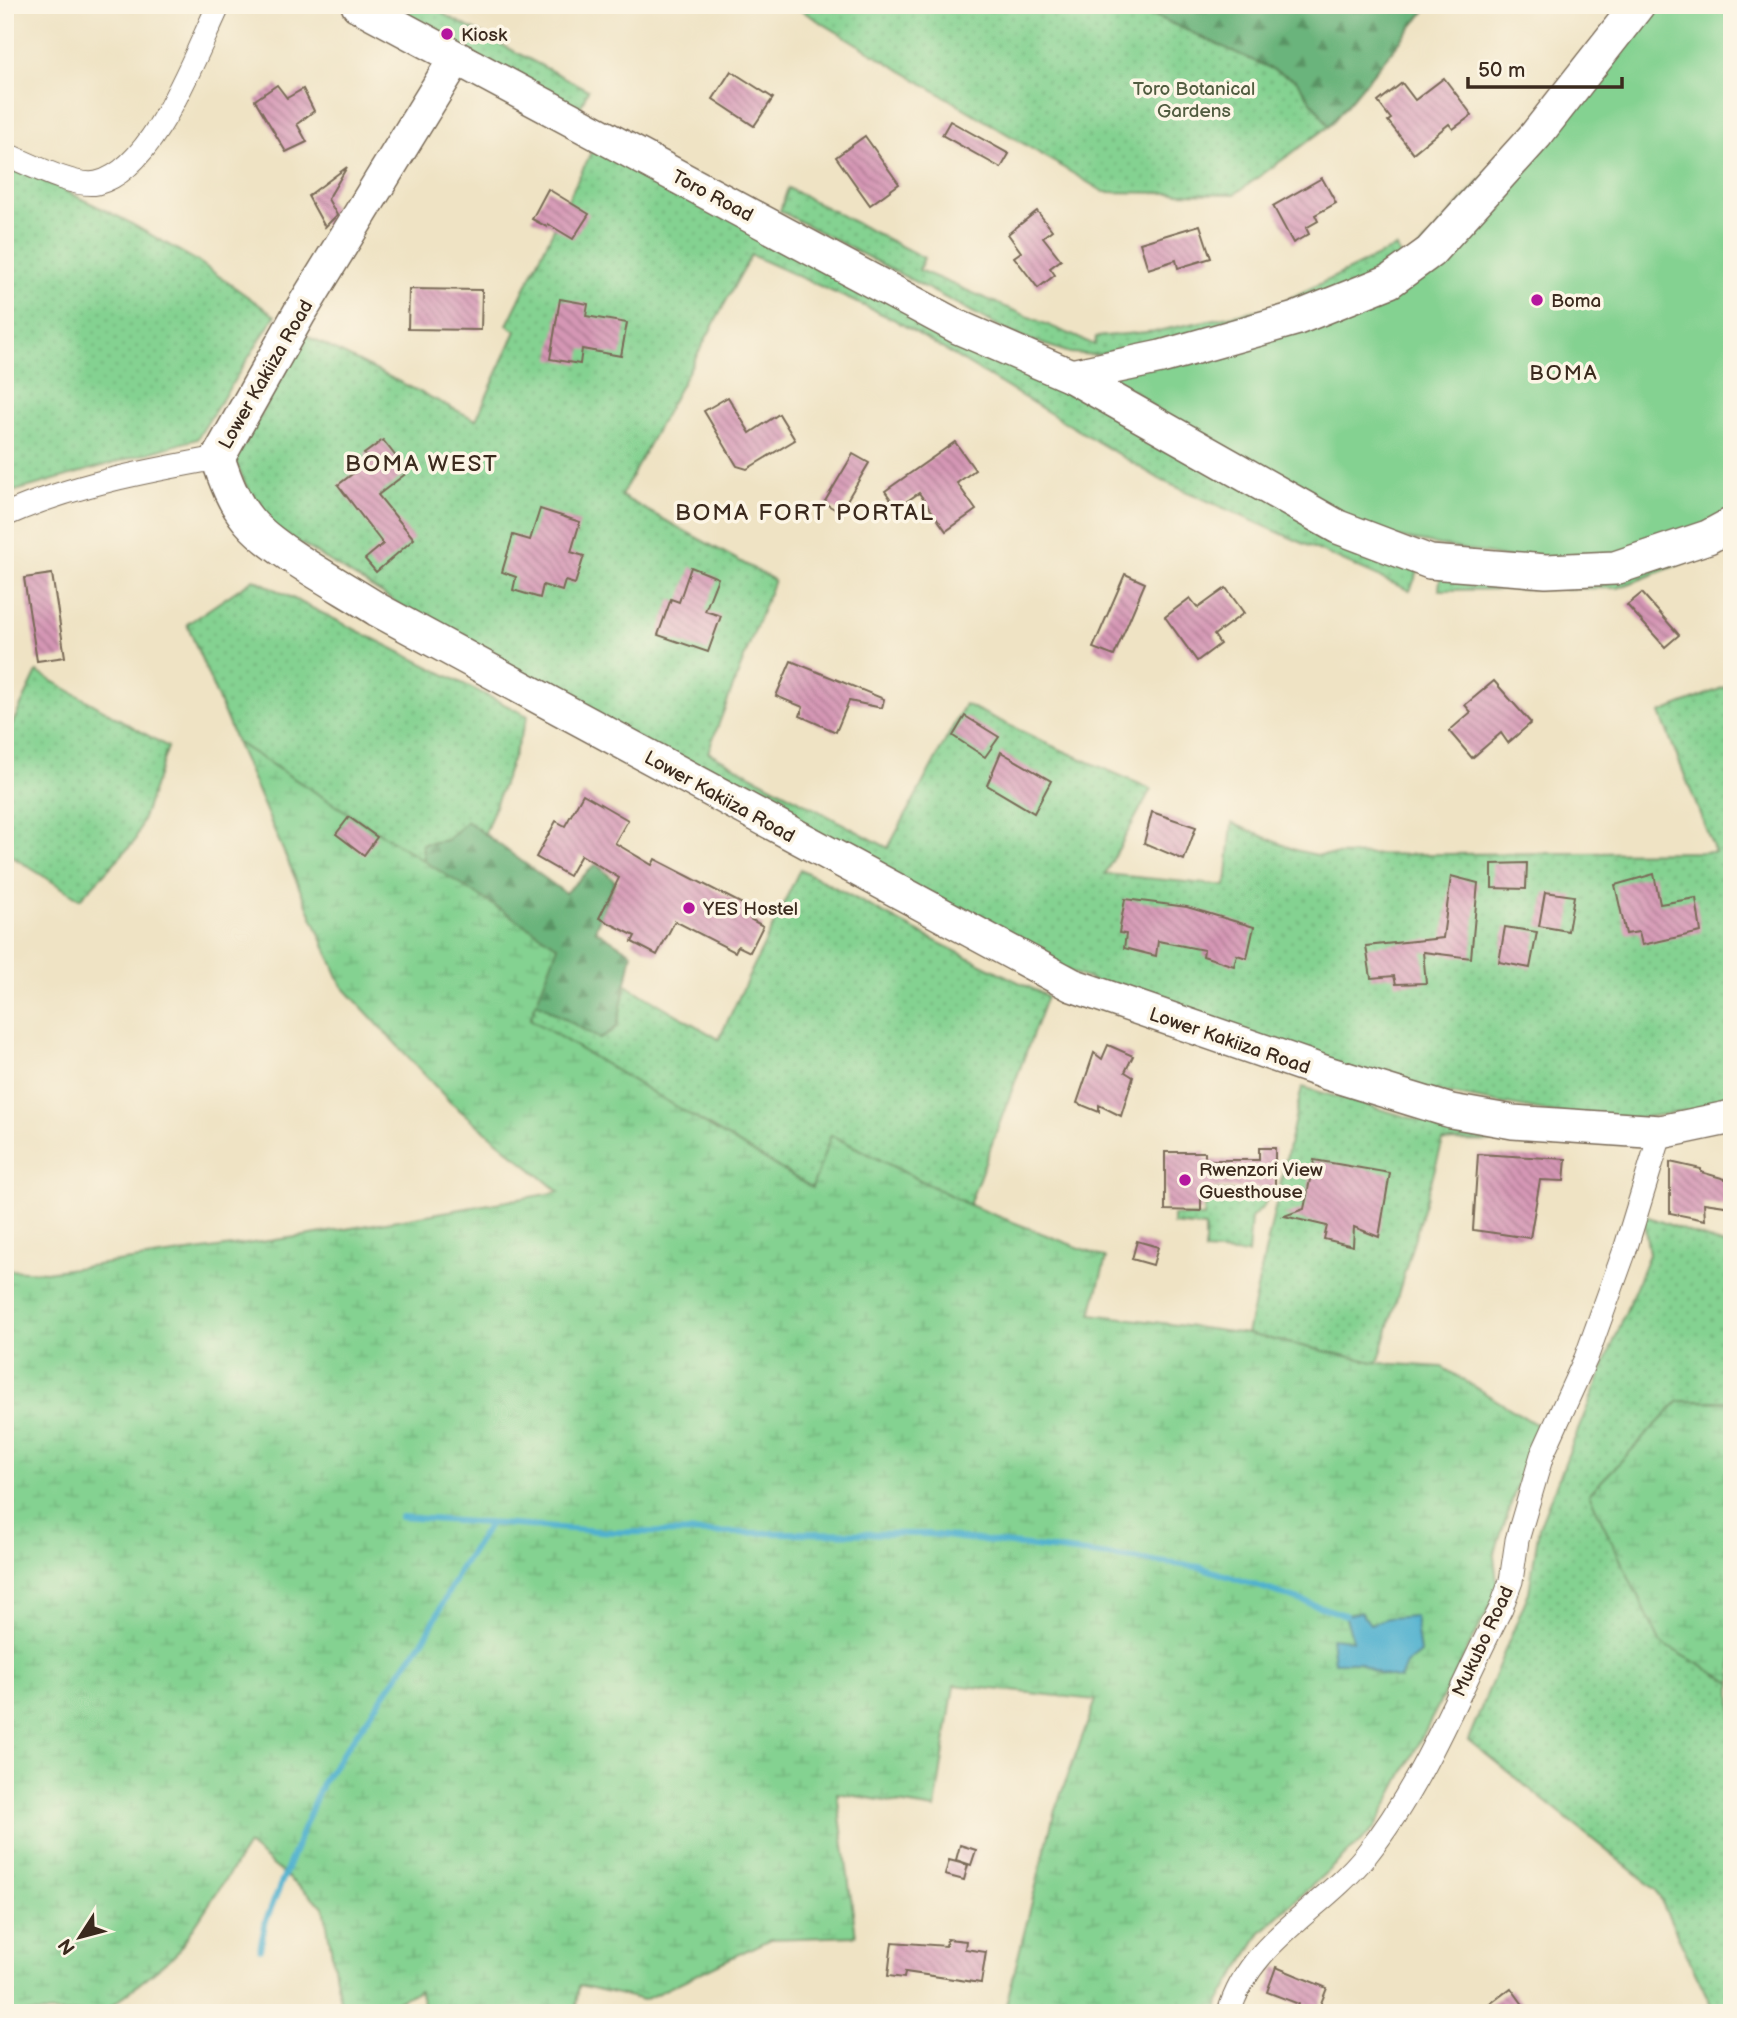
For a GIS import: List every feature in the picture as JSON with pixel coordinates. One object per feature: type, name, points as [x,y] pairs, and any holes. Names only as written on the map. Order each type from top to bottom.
[{"type":"main road","name":"Toro Road","points":[[358,5],[958,327],[1071,376],[1338,527],[1430,562],[1546,571],[1615,568],[1708,537],[1732,524]]},
{"type":"main road","points":[[1071,376],[1161,357],[1295,319],[1390,281],[1430,252],[1536,135],[1638,5]]},
{"type":"main road","name":"Lower Kakiiza Road","points":[[456,58],[300,312],[218,458],[225,482],[250,522],[276,544],[378,610],[1072,985],[1327,1073],[1451,1111],[1513,1122],[1661,1132],[1732,1117]]},
{"type":"street","points":[[5,154],[79,183],[96,183],[117,174],[134,161],[163,118],[219,5]]},
{"type":"street","points":[[5,515],[114,478],[218,458]]},
{"type":"street","name":"Mukubo Road","points":[[1228,2013],[1235,1992],[1257,1957],[1366,1855],[1386,1826],[1422,1765],[1501,1608],[1511,1581],[1517,1540],[1542,1455],[1586,1358],[1625,1250],[1661,1132]]},
{"type":"green space","points":[[379,5],[435,5],[445,15],[588,90],[579,111]]},
{"type":"green space","name":"Toro Botanical Gardens","points":[[792,5],[1430,5],[1329,126],[1235,194],[1104,192]]},
{"type":"green space","points":[[1131,5],[1430,5],[1329,126],[1296,80]]},
{"type":"green space","name":"Boma","points":[[1638,5],[1732,5],[1732,516],[1615,559],[1548,565],[1348,528],[1186,436],[1136,392],[1093,371],[1390,281]]},
{"type":"green space","points":[[597,140],[1422,561],[1410,591],[1163,481],[893,319],[751,255],[621,496],[774,580],[708,752],[888,848],[965,704],[1151,789],[1105,874],[1226,886],[1232,823],[1295,850],[1317,855],[1715,852],[1660,713],[1732,684],[1732,1099],[1692,1110],[1609,1123],[1348,1075],[1054,966],[569,709],[261,519],[235,461],[305,335],[476,420],[516,331],[507,325]]},
{"type":"green space","points":[[10,164],[121,218],[199,262],[275,316],[197,439],[5,494],[5,166]]},
{"type":"green space","points":[[788,188],[924,258],[919,270],[1095,345],[1096,337],[1157,331],[1272,307],[1396,247],[1405,264],[1288,315],[1096,355],[1070,353],[1016,335],[780,211]]},
{"type":"green space","points":[[1732,531],[1732,544],[1618,588],[1439,590],[1441,570]]},
{"type":"green space","points":[[254,579],[528,716],[465,888],[236,742],[187,624]]},
{"type":"green space","points":[[37,672],[168,747],[135,841],[80,899],[5,852],[5,739]]},
{"type":"green space","points":[[236,742],[558,946],[530,1019],[812,1188],[831,1135],[969,1205],[1106,1258],[1091,1314],[1247,1334],[1378,1363],[1442,1367],[1537,1425],[1494,1555],[1498,1591],[1374,1829],[1261,1932],[1219,2002],[1217,2013],[1004,2013],[1055,1810],[1096,1700],[954,1685],[935,1809],[837,1793],[856,1936],[770,1939],[644,2000],[579,1985],[575,2012],[426,2013],[419,1990],[375,2013],[342,2013],[324,1907],[248,1845],[176,1954],[103,2013],[5,2013],[5,1270],[46,1272],[311,1235],[559,1192],[450,1102],[342,986]]},
{"type":"green space","points":[[467,821],[565,893],[596,864],[615,881],[595,930],[632,953],[617,1027],[600,1039],[532,1000],[427,888],[422,844],[447,840]]},
{"type":"green space","points":[[800,869],[939,943],[1047,996],[969,1205],[831,1136],[813,1188],[529,1019],[532,1000],[558,946],[719,1039]]},
{"type":"green space","points":[[1302,1087],[1451,1127],[1623,1143],[1443,1141],[1378,1363],[1247,1334]]},
{"type":"green space","points":[[1206,1191],[1269,1193],[1264,1206],[1251,1218],[1248,1254],[1205,1251],[1205,1227],[1173,1224],[1173,1215],[1204,1217]]},
{"type":"green space","points":[[1643,1215],[1732,1248],[1732,1401],[1679,1401],[1660,1642],[1732,1683],[1732,2013],[1715,2013],[1656,1890],[1468,1740],[1529,1592],[1539,1527],[1649,1254]]},
{"type":"green space","points":[[1679,1401],[1732,1402],[1732,1683],[1660,1642],[1589,1494]]},
{"type":"water","points":[[1361,1612],[1370,1624],[1387,1618],[1415,1616],[1420,1653],[1406,1664],[1400,1679],[1379,1674],[1359,1662],[1334,1662],[1331,1638],[1353,1640],[1345,1615]]},
{"type":"building","points":[[731,71],[773,98],[754,126],[713,99]]},
{"type":"building","points":[[1444,78],[1472,115],[1453,129],[1449,124],[1413,153],[1388,121],[1391,119],[1378,102],[1402,83],[1415,100]]},
{"type":"building","points":[[277,85],[287,98],[303,89],[314,111],[297,124],[307,142],[286,152],[255,100]]},
{"type":"building","points":[[950,121],[1009,154],[1001,168],[942,135]]},
{"type":"building","points":[[865,136],[899,184],[870,205],[836,157]]},
{"type":"building","points":[[347,167],[328,199],[337,215],[325,227],[308,196]]},
{"type":"building","points":[[1322,178],[1336,203],[1315,215],[1318,221],[1306,228],[1309,234],[1293,243],[1273,206]]},
{"type":"building","points":[[548,189],[589,214],[573,239],[548,224],[547,227],[532,219]]},
{"type":"building","points":[[1037,211],[1052,230],[1043,237],[1061,260],[1050,268],[1055,275],[1038,288],[1014,257],[1021,252],[1008,234]]},
{"type":"building","points":[[1200,225],[1211,258],[1178,268],[1176,260],[1148,269],[1140,243]]},
{"type":"building","points":[[409,289],[482,290],[481,330],[408,329]]},
{"type":"building","points":[[560,299],[588,304],[586,316],[627,323],[621,356],[582,349],[580,364],[550,359]]},
{"type":"building","points":[[728,397],[750,433],[779,414],[795,440],[747,469],[737,466],[704,411]]},
{"type":"building","points":[[383,440],[408,472],[378,495],[414,539],[376,572],[365,559],[383,544],[338,485],[369,461],[364,454]]},
{"type":"building","points":[[955,442],[975,470],[957,483],[976,510],[946,531],[919,493],[897,508],[885,491]]},
{"type":"building","points":[[853,454],[869,463],[840,512],[824,503]]},
{"type":"building","points":[[540,509],[580,522],[571,552],[584,556],[575,584],[565,581],[562,591],[543,585],[540,598],[513,590],[516,577],[502,572],[513,535],[530,540]]},
{"type":"building","points":[[691,567],[718,578],[705,611],[721,616],[708,652],[658,635],[671,599],[679,602]]},
{"type":"building","points":[[52,574],[65,657],[37,661],[24,578]]},
{"type":"building","points":[[1125,574],[1145,583],[1114,656],[1093,648]]},
{"type":"building","points":[[1226,588],[1244,613],[1214,635],[1220,644],[1197,661],[1165,617],[1190,598],[1198,608]]},
{"type":"building","points":[[1642,593],[1679,635],[1665,647],[1627,605]]},
{"type":"building","points":[[791,661],[884,699],[882,708],[849,701],[836,732],[800,716],[803,707],[776,696]]},
{"type":"building","points":[[1494,681],[1531,723],[1508,743],[1501,733],[1472,758],[1449,731],[1471,712],[1465,705]]},
{"type":"building","points":[[965,716],[999,737],[985,757],[953,736]]},
{"type":"building","points":[[1001,752],[1051,781],[1034,813],[987,785]]},
{"type":"building","points":[[583,794],[628,820],[615,843],[652,865],[655,859],[754,910],[750,919],[763,926],[750,952],[738,946],[735,952],[675,921],[657,955],[632,942],[635,936],[599,918],[619,878],[581,855],[569,876],[536,857],[556,821],[565,826]]},
{"type":"building","points":[[1152,812],[1196,827],[1184,860],[1144,843]]},
{"type":"building","points":[[349,817],[377,837],[364,855],[336,834]]},
{"type":"building","points":[[1527,863],[1526,889],[1492,888],[1492,864]]},
{"type":"building","points":[[1654,874],[1660,904],[1696,898],[1701,932],[1642,945],[1639,932],[1626,934],[1615,885]]},
{"type":"building","points":[[1451,876],[1478,883],[1471,958],[1423,952],[1426,983],[1396,984],[1394,976],[1371,978],[1366,946],[1443,938]]},
{"type":"building","points":[[1545,892],[1574,896],[1568,931],[1539,926]]},
{"type":"building","points":[[1125,899],[1187,907],[1254,927],[1247,958],[1237,955],[1234,966],[1203,956],[1204,950],[1158,941],[1156,956],[1124,948],[1126,934],[1119,933]]},
{"type":"building","points":[[1505,927],[1537,932],[1530,968],[1499,962]]},
{"type":"building","points":[[1108,1045],[1133,1056],[1125,1072],[1133,1077],[1121,1116],[1099,1105],[1099,1112],[1077,1103],[1094,1053],[1102,1059]]},
{"type":"building","points":[[1259,1148],[1275,1148],[1275,1188],[1201,1188],[1201,1211],[1165,1210],[1165,1152],[1205,1152],[1205,1160],[1259,1160]]},
{"type":"building","points":[[1478,1154],[1566,1159],[1564,1181],[1540,1180],[1530,1238],[1473,1230]]},
{"type":"building","points":[[1314,1160],[1390,1173],[1379,1237],[1354,1227],[1353,1246],[1324,1239],[1327,1226],[1284,1216],[1304,1209]]},
{"type":"building","points":[[1670,1162],[1701,1169],[1701,1172],[1732,1181],[1732,1207],[1704,1203],[1705,1220],[1670,1213]]},
{"type":"building","points":[[1137,1241],[1158,1247],[1153,1265],[1132,1259]]},
{"type":"building","points":[[960,1845],[976,1850],[971,1865],[956,1860]]},
{"type":"building","points":[[949,1860],[968,1865],[964,1880],[945,1875]]},
{"type":"building","points":[[947,1939],[966,1941],[965,1949],[986,1952],[981,1983],[905,1972],[904,1978],[888,1976],[892,1942],[946,1946]]},
{"type":"building","points":[[1276,1967],[1327,1988],[1317,2013],[1296,2013],[1299,2004],[1267,1992]]},
{"type":"building","points":[[1511,1988],[1529,2013],[1478,2013]]},
{"type":"waterway","points":[[401,1517],[614,1532],[928,1534],[1200,1567],[1345,1615]]},
{"type":"waterway","points":[[260,1949],[266,1920],[323,1781],[428,1633],[459,1571],[490,1523]]},
{"type":"place","name":"Kiosk","points":[[447,34]]},
{"type":"place","name":"Boma","points":[[1537,300]]},
{"type":"place","name":"YES Hostel","points":[[689,908]]},
{"type":"place","name":"Rwenzori View Guesthouse","points":[[1185,1180]]},
{"type":"district","name":"BOMA","points":[[1564,373]]},
{"type":"district","name":"BOMA WEST","points":[[422,463]]},
{"type":"district","name":"BOMA FORT PORTAL","points":[[805,512]]}]
